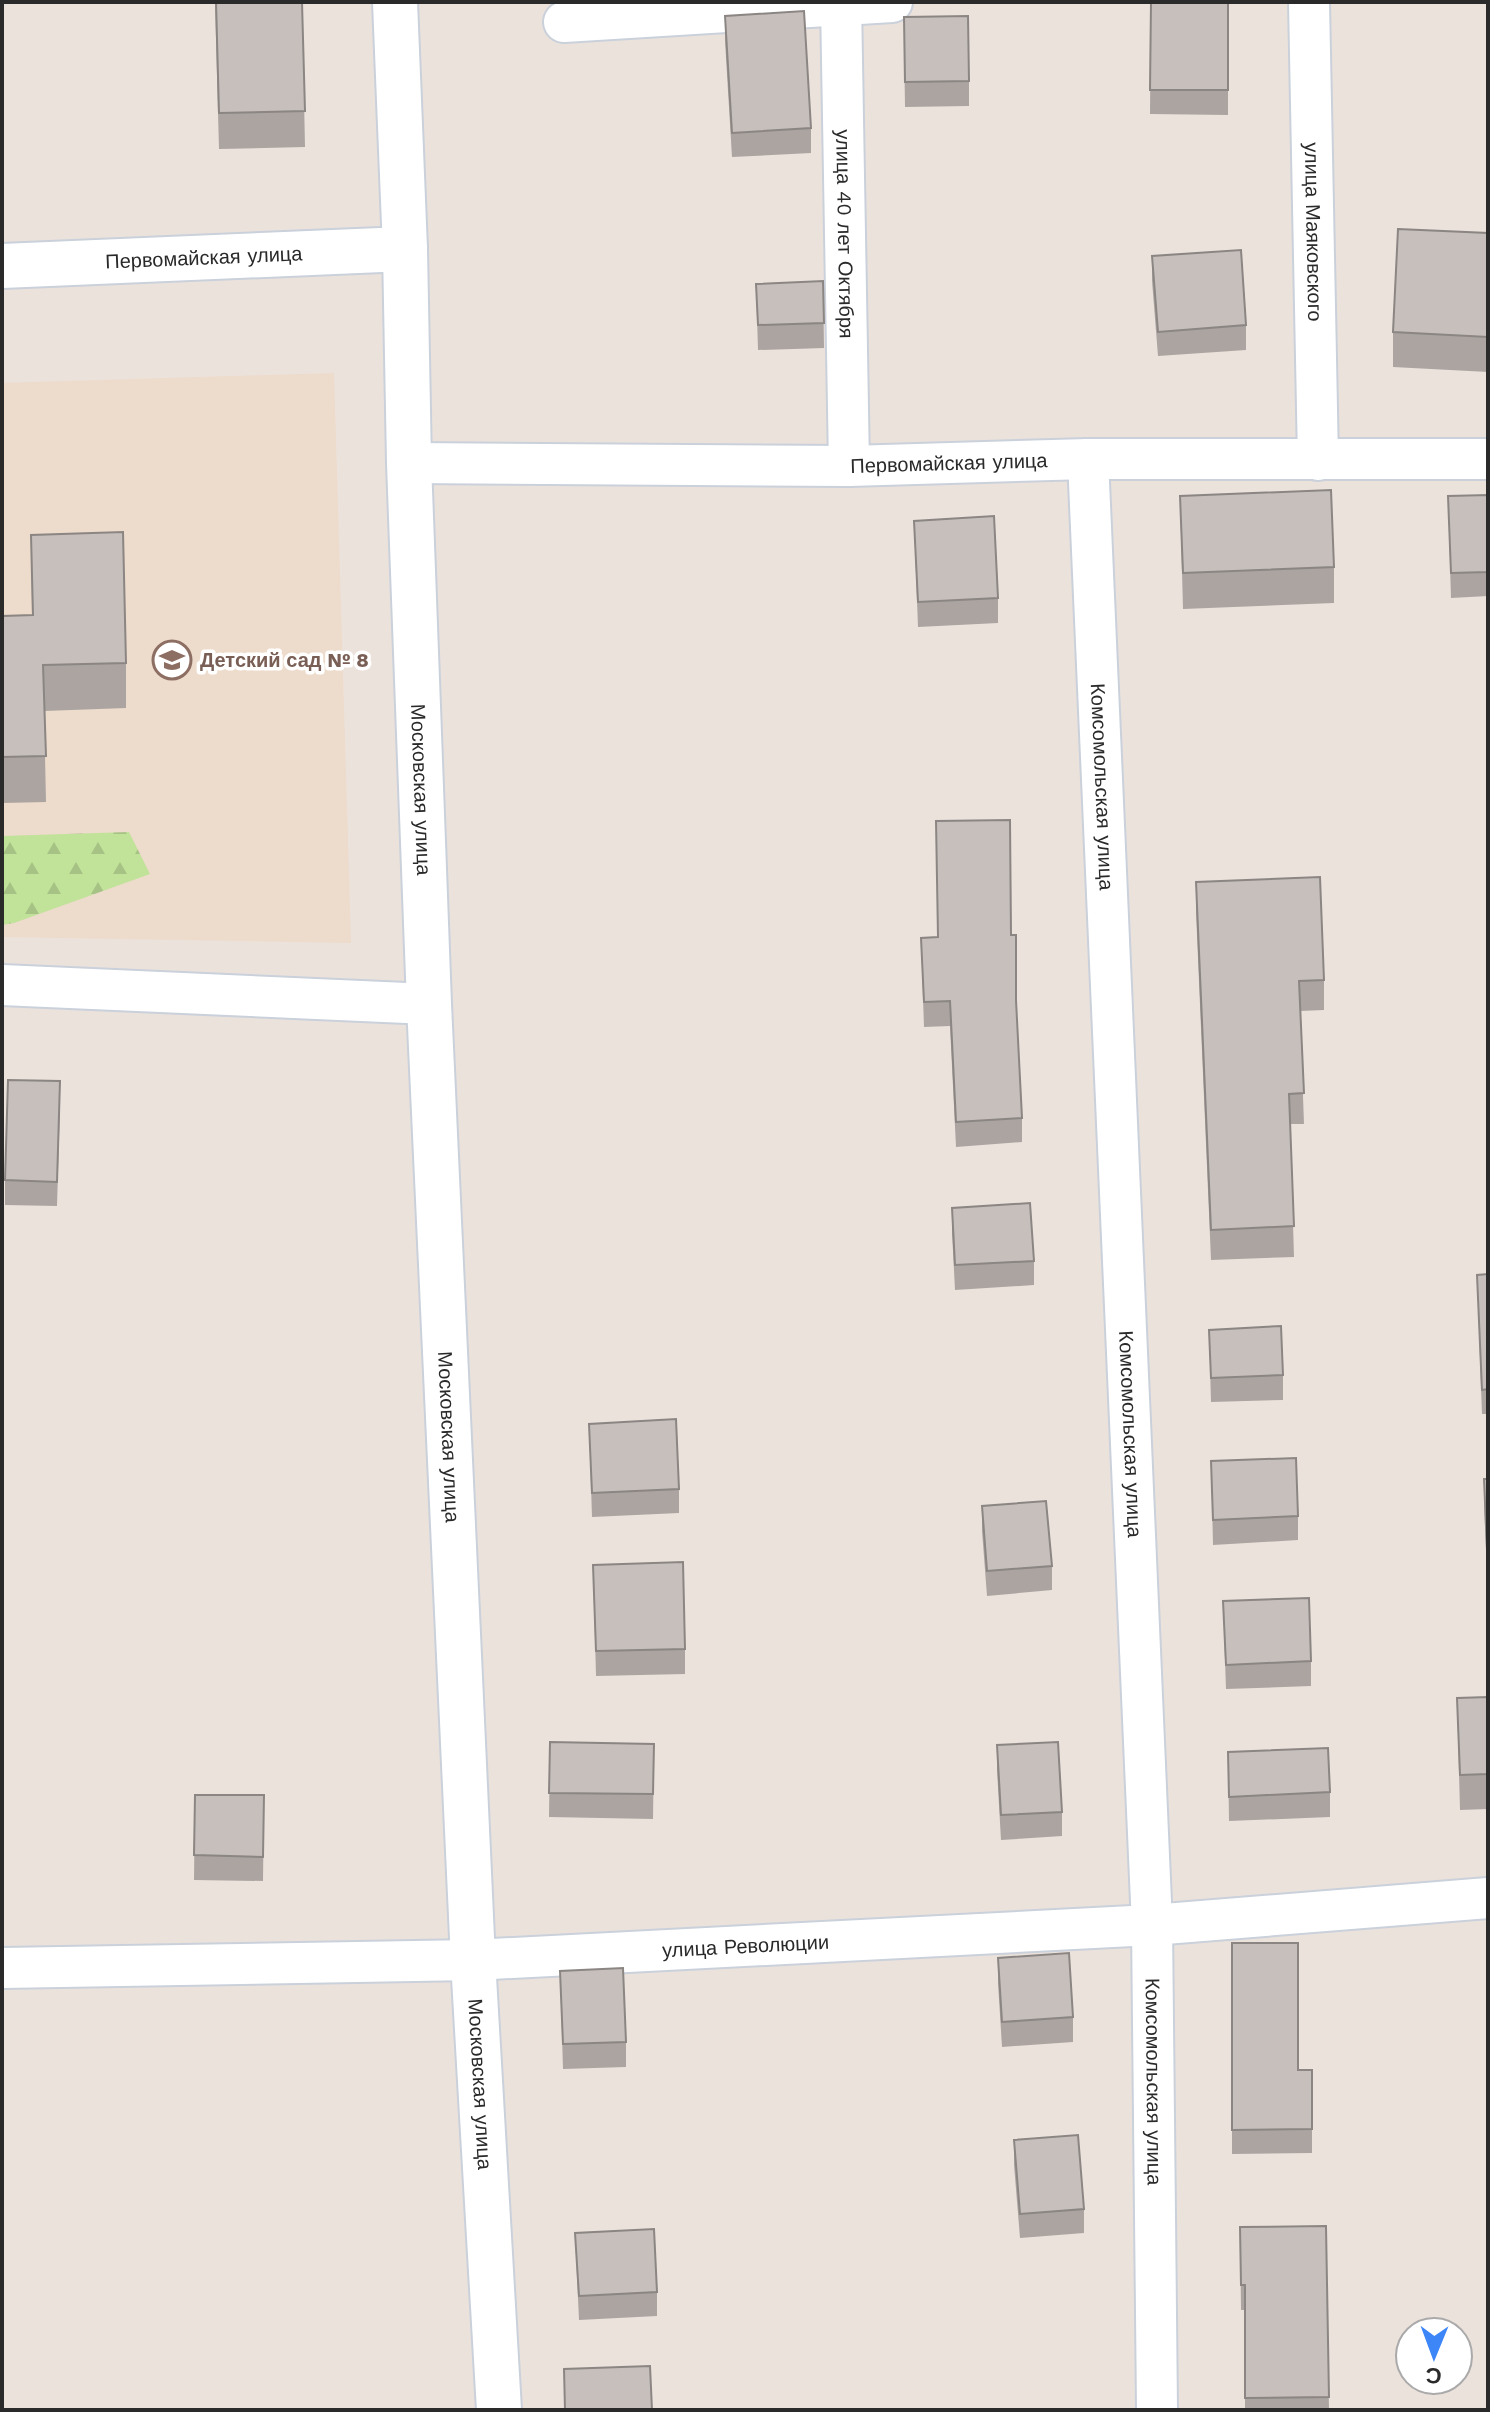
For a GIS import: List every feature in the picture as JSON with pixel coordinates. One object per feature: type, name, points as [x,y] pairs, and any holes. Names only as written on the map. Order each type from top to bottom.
[{"type":"street","name":"Московская улица","points":[[395,2],[429,1004],[473,1960],[499,2410]]},
{"type":"street","points":[[564,22],[892,2]]},
{"type":"street","name":"улица Маяковского","points":[[1309,2],[1318,460]]},
{"type":"street","name":"улица 40 лет Октября","points":[[841,4],[849,466]]},
{"type":"street","name":"Первомайская улица","points":[[2,266],[405,249]]},
{"type":"street","name":"Первомайская улица","points":[[409,463],[849,466],[1088,459],[1488,459]]},
{"type":"street","name":"Комсомольская улица","points":[[1088,459],[1152,1925],[1157,2410]]},
{"type":"street","points":[[2,985],[429,1004]]},
{"type":"street","name":"улица Революции","points":[[2,1968],[473,1960],[1152,1925],[1488,1898]]},
{"type":"shaded area","name":"Детский сад № 8","points":[[334,373],[351,943],[2,937],[2,383]]},
{"type":"green space","points":[[129,832],[150,874],[2,925],[2,836]]},
{"type":"building","points":[[216,2],[302,2],[305,111],[219,113]]},
{"type":"building","points":[[1151,2],[1228,2],[1228,90],[1150,90]]},
{"type":"building","points":[[804,11],[811,128],[732,133],[725,16]]},
{"type":"building","points":[[968,16],[969,81],[905,82],[904,17]]},
{"type":"building","points":[[1398,229],[1488,233],[1488,337],[1393,332]]},
{"type":"building","points":[[1241,250],[1246,325],[1158,332],[1152,256]]},
{"type":"building","points":[[823,281],[824,323],[758,325],[756,284]]},
{"type":"building","points":[[1331,490],[1334,567],[1183,573],[1180,496]]},
{"type":"building","points":[[1488,495],[1488,572],[1451,573],[1448,496]]},
{"type":"building","points":[[994,516],[998,598],[918,602],[914,521]]},
{"type":"building","points":[[123,532],[126,663],[43,665],[46,756],[2,757],[2,616],[33,615],[31,535]]},
{"type":"building","points":[[1010,820],[1011,935],[1016,935],[1022,1118],[956,1122],[950,1001],[924,1002],[921,938],[938,937],[936,821]]},
{"type":"building","points":[[1320,877],[1324,980],[1299,981],[1304,1093],[1289,1094],[1294,1226],[1211,1230],[1196,882]]},
{"type":"building","points":[[8,1080],[60,1081],[57,1182],[5,1180]]},
{"type":"building","points":[[1030,1203],[1034,1261],[955,1265],[952,1208]]},
{"type":"building","points":[[1488,1274],[1488,1389],[1482,1390],[1477,1275]]},
{"type":"building","points":[[1281,1326],[1283,1375],[1211,1378],[1209,1330]]},
{"type":"building","points":[[676,1419],[679,1489],[592,1493],[589,1424]]},
{"type":"building","points":[[1296,1458],[1298,1516],[1213,1520],[1211,1461]]},
{"type":"building","points":[[1484,1479],[1488,1479],[1488,1572]]},
{"type":"building","points":[[1046,1501],[1052,1566],[987,1571],[982,1506]]},
{"type":"building","points":[[683,1562],[685,1649],[596,1651],[593,1565]]},
{"type":"building","points":[[1309,1598],[1311,1661],[1226,1665],[1223,1601]]},
{"type":"building","points":[[1488,1697],[1488,1774],[1460,1775],[1457,1698]]},
{"type":"building","points":[[550,1742],[654,1744],[653,1794],[549,1793]]},
{"type":"building","points":[[1058,1742],[1062,1812],[1001,1815],[997,1745]]},
{"type":"building","points":[[1328,1748],[1330,1792],[1229,1797],[1228,1752]]},
{"type":"building","points":[[195,1795],[264,1795],[263,1857],[194,1855]]},
{"type":"building","points":[[1232,1943],[1298,1943],[1298,2070],[1312,2070],[1312,2129],[1232,2130]]},
{"type":"building","points":[[1069,1953],[1073,2017],[1002,2022],[998,1958]]},
{"type":"building","points":[[623,1968],[626,2042],[563,2044],[560,1971]]},
{"type":"building","points":[[1078,2135],[1084,2209],[1020,2214],[1014,2140]]},
{"type":"building","points":[[1326,2226],[1329,2397],[1245,2398],[1245,2285],[1241,2285],[1240,2227]]},
{"type":"building","points":[[654,2229],[657,2292],[579,2296],[575,2233]]},
{"type":"building","points":[[650,2366],[652,2410],[565,2410],[564,2369]]},
{"type":"place","name":"Детский сад № 8","points":[[172,660]]}]
